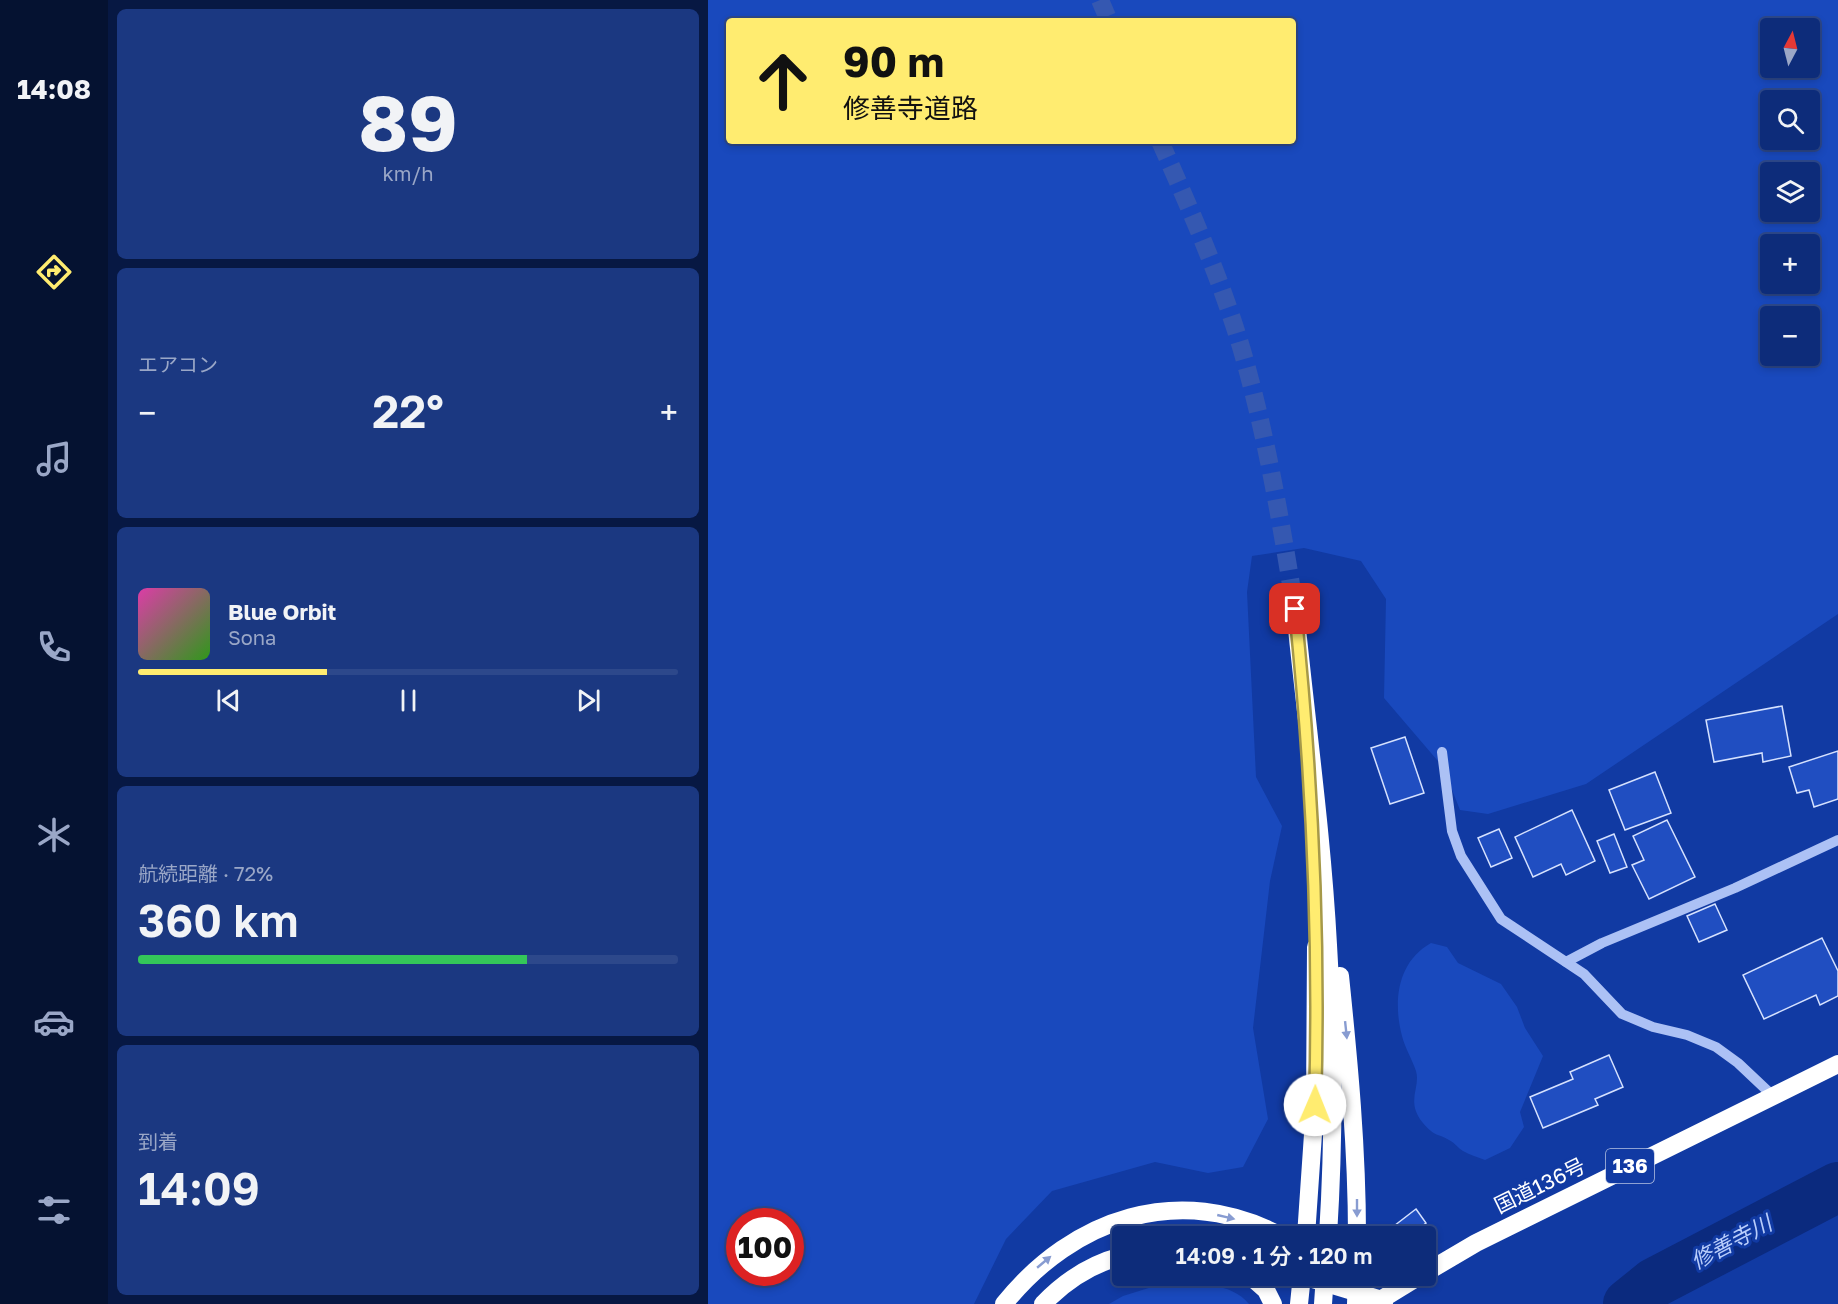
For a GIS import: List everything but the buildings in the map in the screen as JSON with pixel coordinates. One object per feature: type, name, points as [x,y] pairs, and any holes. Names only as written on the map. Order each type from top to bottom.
[{"type":"highway","points":[[1295,609],[1306,726],[1340,972],[1357,1180],[1357,1226]]},
{"type":"highway","points":[[1306,726],[1317,956],[1316,1083],[1307,1226]]},
{"type":"highway","points":[[1321,847],[1329,945],[1331,1183],[1329,1226]]},
{"type":"highway","name":"国道136号","points":[[1436,1266],[1476,1243],[1838,1064]]},
{"type":"highway","points":[[1004,1304],[1021,1283],[1065,1246],[1091,1231],[1119,1220],[1145,1213],[1200,1212],[1224,1215],[1254,1226]]},
{"type":"highway","points":[[1043,1304],[1059,1288],[1082,1272],[1112,1260]]},
{"type":"highway","points":[[1261,1286],[1273,1304]]},
{"type":"highway","points":[[1299,1304],[1300,1286]]},
{"type":"highway","points":[[1323,1304],[1324,1286]]},
{"type":"highway","points":[[1332,1286],[1381,1303]]},
{"type":"highway","points":[[1356,1304],[1357,1286]]},
{"type":"highway","points":[[1358,1286],[1381,1303]]},
{"type":"highway","name":"国道136号","points":[[1381,1303],[1406,1286]]},
{"type":"street","points":[[1443,752],[1452,831],[1461,856],[1501,919],[1596,984],[1623,1014],[1645,1025],[1687,1035],[1716,1047],[1738,1063],[1773,1096]]},
{"type":"street","points":[[1566,962],[1602,943],[1735,888],[1838,840]]},
{"type":"shaded area","points":[[708,0],[1838,0],[1838,614],[1586,784],[1488,814],[1460,810],[1443,767],[1384,698],[1386,599],[1361,561],[1304,548],[1252,556],[1247,592],[1256,777],[1282,826],[1270,881],[1253,1028],[1268,1119],[1243,1167],[1208,1173],[1155,1162],[1052,1191],[1006,1239],[974,1304],[708,1304]]},
{"type":"shaded area","points":[[1431,943],[1447,947],[1458,963],[1501,984],[1517,1007],[1525,1028],[1543,1056],[1520,1112],[1524,1127],[1510,1148],[1485,1160],[1463,1151],[1451,1141],[1430,1131],[1415,1108],[1417,1077],[1402,1036],[1398,997],[1400,984],[1411,961]]},
{"type":"shaded area","points":[[1155,1286],[1215,1286],[1233,1291],[1249,1304],[1109,1304],[1123,1296]]},
{"type":"waterway","name":"修善寺川","points":[[1628,1304],[1654,1283],[1838,1187]]},
{"type":"tunnel","points":[[1100,0],[1108,18]]},
{"type":"tunnel","points":[[1161,144],[1185,197],[1240,342],[1269,460],[1295,609]]},
{"type":"route","points":[[1295,609],[1306,726],[1317,956],[1315,1105]]}]
